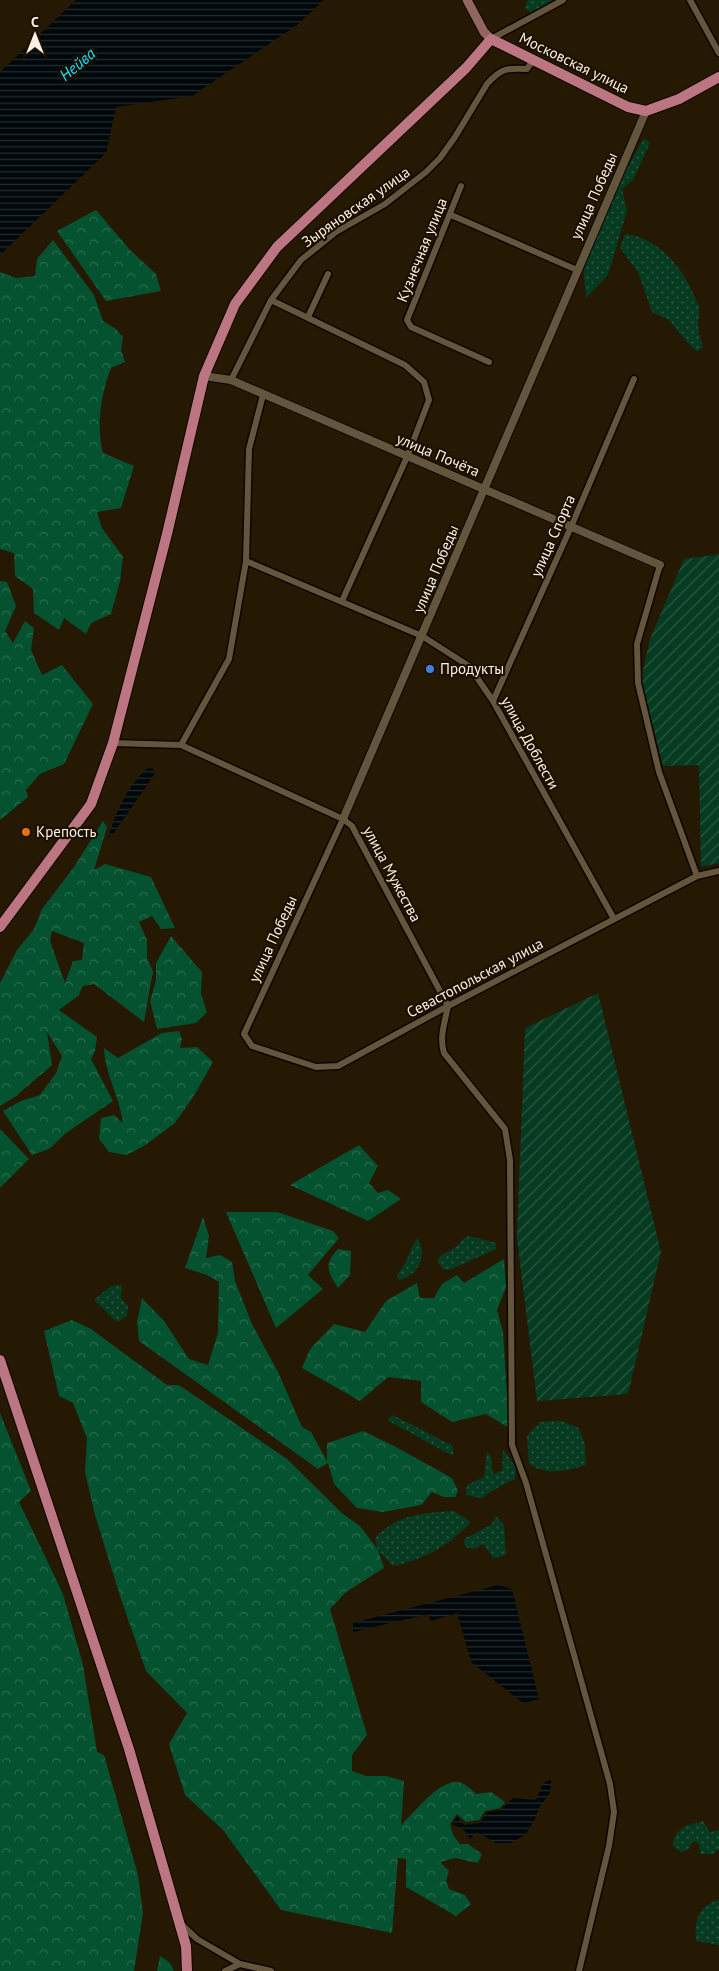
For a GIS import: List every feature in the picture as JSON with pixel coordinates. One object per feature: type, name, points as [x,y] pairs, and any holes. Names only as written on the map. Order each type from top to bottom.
[{"type":"main road","points":[[0,927],[91,804],[113,743],[168,534],[204,376],[235,304],[276,247],[466,68],[491,39],[484,32],[467,0]]},
{"type":"main road","name":"Московская улица","points":[[491,39],[628,106],[646,111]]},
{"type":"main road","points":[[646,111],[679,99],[719,76]]},
{"type":"main road","points":[[0,1360],[129,1749],[186,1946],[187,1971]]},
{"type":"street","points":[[491,39],[563,0]]},
{"type":"street","points":[[690,0],[719,53]]},
{"type":"street","name":"Зыряновская улица","points":[[231,380],[271,300],[301,260],[336,232],[385,204],[426,172],[440,158],[496,73],[504,69],[527,70],[534,59]]},
{"type":"street","name":"улица Победы","points":[[244,1034],[343,819],[646,111]]},
{"type":"street","name":"Кузнечная улица","points":[[461,186],[451,215],[407,320],[411,328],[489,362]]},
{"type":"street","points":[[451,215],[577,270]]},
{"type":"street","points":[[308,317],[328,274]]},
{"type":"street","points":[[271,300],[405,365],[424,382],[429,400],[407,456],[342,601]]},
{"type":"street","name":"улица Почёта","points":[[204,376],[231,380],[660,565]]},
{"type":"street","name":"улица Спорта","points":[[493,701],[571,527],[634,379]]},
{"type":"street","points":[[181,745],[229,659],[246,561],[249,449],[263,394]]},
{"type":"street","name":"улица Доблести","points":[[246,561],[422,636],[469,666],[493,701],[614,919]]},
{"type":"street","points":[[660,565],[637,644],[638,683],[659,772],[697,876]]},
{"type":"street","name":"улица Мужества","points":[[113,743],[181,745],[343,819],[352,826],[448,1006]]},
{"type":"street","name":"Севастопольская улица","points":[[244,1034],[252,1046],[316,1067],[338,1066],[448,1006],[697,876],[719,871]]},
{"type":"street","points":[[448,1006],[442,1036],[444,1053],[505,1129],[510,1160],[512,1445],[526,1483],[600,1747],[610,1784],[614,1812],[609,1846],[579,1971]]},
{"type":"street","points":[[179,1922],[197,1939],[240,1964],[271,1971]]},
{"type":"street","points":[[225,1971],[240,1964]]},
{"type":"green space","points":[[528,0],[562,0],[534,17],[525,7]]},
{"type":"green space","points":[[644,138],[650,143],[633,180],[622,189],[627,211],[608,275],[586,298],[583,265],[620,181]]},
{"type":"green space","points":[[96,210],[130,250],[156,274],[161,291],[106,301],[57,231]]},
{"type":"green space","points":[[625,234],[650,242],[661,250],[671,259],[687,281],[699,307],[698,327],[703,347],[697,351],[669,320],[652,312],[638,272],[620,248]]},
{"type":"green space","points":[[53,240],[94,295],[103,321],[116,329],[123,337],[121,350],[125,362],[111,368],[107,378],[102,399],[100,432],[103,453],[134,466],[121,508],[97,512],[102,528],[123,557],[120,581],[111,614],[91,623],[86,634],[64,618],[59,630],[34,613],[33,589],[15,576],[14,553],[0,549],[0,272],[16,278],[35,276],[37,259]]},
{"type":"green space","points":[[719,554],[719,863],[701,867],[699,765],[663,766],[641,680],[650,639],[684,559]]},
{"type":"green space","points":[[0,581],[7,582],[16,606],[5,631],[13,643],[25,621],[34,628],[31,650],[42,675],[62,665],[93,704],[64,764],[40,774],[26,790],[28,797],[0,820]]},
{"type":"green space","points":[[103,821],[107,827],[94,870],[105,864],[151,877],[175,928],[161,929],[152,916],[139,922],[147,940],[147,958],[153,971],[144,1022],[94,984],[83,986],[78,996],[59,1010],[97,1037],[95,1051],[91,1059],[113,1101],[66,1133],[49,1149],[32,1155],[3,1111],[21,1101],[40,1095],[56,1073],[62,1056],[47,1032],[52,1065],[16,1096],[0,1106],[0,983],[17,950],[34,929],[42,909],[74,867]],"holes":[[[52,931],[84,943],[82,960],[73,961],[65,983],[50,941]]]},
{"type":"green space","points":[[171,936],[202,972],[201,994],[207,1012],[196,1023],[157,1029],[150,1001],[156,980],[156,963]]},
{"type":"green space","points":[[598,993],[661,1252],[628,1394],[537,1401],[517,1238],[525,1028]]},
{"type":"green space","points":[[179,1031],[182,1039],[180,1048],[197,1047],[213,1062],[195,1094],[175,1123],[144,1146],[126,1155],[109,1152],[99,1139],[101,1118],[114,1115],[123,1123],[107,1067],[104,1048],[118,1058],[162,1033]]},
{"type":"green space","points":[[0,1129],[29,1159],[0,1188]]},
{"type":"green space","points":[[359,1145],[378,1166],[369,1183],[378,1193],[388,1190],[401,1199],[368,1221],[290,1185]]},
{"type":"green space","points":[[226,1212],[277,1212],[333,1231],[339,1238],[308,1275],[323,1289],[276,1328]]},
{"type":"green space","points":[[203,1217],[209,1236],[206,1258],[220,1255],[232,1262],[235,1281],[252,1324],[279,1374],[302,1427],[311,1432],[327,1461],[327,1443],[363,1431],[452,1478],[458,1491],[455,1497],[444,1497],[432,1492],[421,1505],[383,1512],[357,1508],[334,1484],[328,1463],[318,1469],[139,1341],[137,1322],[142,1298],[164,1321],[189,1359],[208,1365],[218,1333],[219,1282],[207,1275],[185,1268]]},
{"type":"green space","points":[[469,1236],[496,1243],[496,1249],[452,1269],[444,1270],[437,1261],[439,1258]]},
{"type":"green space","points":[[417,1238],[422,1251],[420,1264],[412,1274],[399,1280],[397,1275]]},
{"type":"green space","points":[[338,1249],[351,1251],[350,1275],[338,1288],[329,1272],[329,1263]]},
{"type":"green space","points":[[504,1259],[506,1287],[497,1310],[503,1332],[509,1428],[486,1414],[452,1422],[421,1402],[421,1381],[388,1377],[360,1401],[302,1368],[310,1349],[334,1324],[365,1332],[386,1301],[417,1283],[420,1298],[434,1298],[442,1284],[457,1275],[464,1283]]},
{"type":"green space","points":[[122,1285],[121,1299],[128,1306],[127,1316],[117,1322],[94,1300],[111,1286]]},
{"type":"green space","points":[[72,1320],[91,1329],[167,1385],[179,1385],[287,1459],[343,1514],[360,1526],[378,1550],[384,1568],[346,1592],[330,1609],[367,1735],[352,1755],[352,1771],[366,1776],[386,1776],[404,1781],[401,1825],[426,1799],[441,1787],[456,1782],[467,1786],[476,1794],[491,1792],[505,1802],[500,1808],[485,1811],[479,1820],[466,1822],[457,1814],[450,1824],[453,1835],[460,1844],[468,1844],[482,1854],[478,1863],[455,1858],[440,1862],[449,1871],[446,1881],[449,1889],[465,1895],[471,1904],[456,1916],[406,1887],[406,1859],[398,1858],[392,1933],[281,1910],[223,1830],[185,1795],[169,1744],[187,1713],[146,1671],[95,1515],[85,1472],[87,1438],[73,1403],[59,1396],[44,1331]]},
{"type":"green space","points":[[0,1413],[31,1491],[19,1502],[63,1594],[83,1665],[97,1752],[104,1755],[138,1875],[143,1913],[134,1971],[0,1971]]},
{"type":"green space","points":[[393,1415],[453,1446],[453,1456],[387,1420]]},
{"type":"green space","points":[[561,1421],[579,1428],[585,1445],[586,1465],[550,1471],[536,1468],[529,1464],[527,1436],[540,1422]]},
{"type":"green space","points":[[503,1449],[516,1468],[515,1479],[481,1498],[466,1495],[467,1485],[484,1477],[487,1452],[491,1456],[493,1474],[502,1471]]},
{"type":"green space","points":[[454,1511],[471,1522],[445,1545],[426,1555],[393,1566],[378,1550],[375,1538],[402,1519],[421,1514]]},
{"type":"green space","points":[[496,1516],[504,1525],[506,1555],[494,1558],[483,1544],[474,1549],[465,1547],[464,1539],[491,1525]]},
{"type":"green space","points":[[703,1821],[710,1832],[719,1830],[719,1849],[713,1854],[700,1854],[699,1844],[693,1841],[688,1850],[681,1852],[673,1846],[676,1835],[682,1828]]},
{"type":"green space","points":[[719,1900],[719,1945],[696,1941],[696,1927],[699,1915],[706,1906]]},
{"type":"green space","points":[[160,1956],[170,1963],[174,1971],[157,1971]]},
{"type":"water","name":"Нейва","points":[[76,0],[324,0],[297,25],[192,96],[116,107],[106,153],[0,255],[0,72]]},
{"type":"water","points":[[148,768],[154,769],[154,775],[114,833],[108,838],[128,791]]},
{"type":"water","points":[[498,1585],[512,1589],[539,1699],[523,1703],[471,1662],[457,1613],[431,1621],[428,1614],[353,1632],[353,1623]]},
{"type":"water","points":[[551,1780],[550,1793],[540,1806],[534,1821],[525,1835],[511,1843],[496,1843],[477,1832],[470,1839],[464,1830],[452,1824],[457,1816],[464,1825],[480,1823],[487,1812],[500,1810],[513,1798],[536,1800],[543,1783]]},
{"type":"place","name":"Продукты","points":[[430,669]]},
{"type":"place","name":"Крепость","points":[[26,832]]}]
